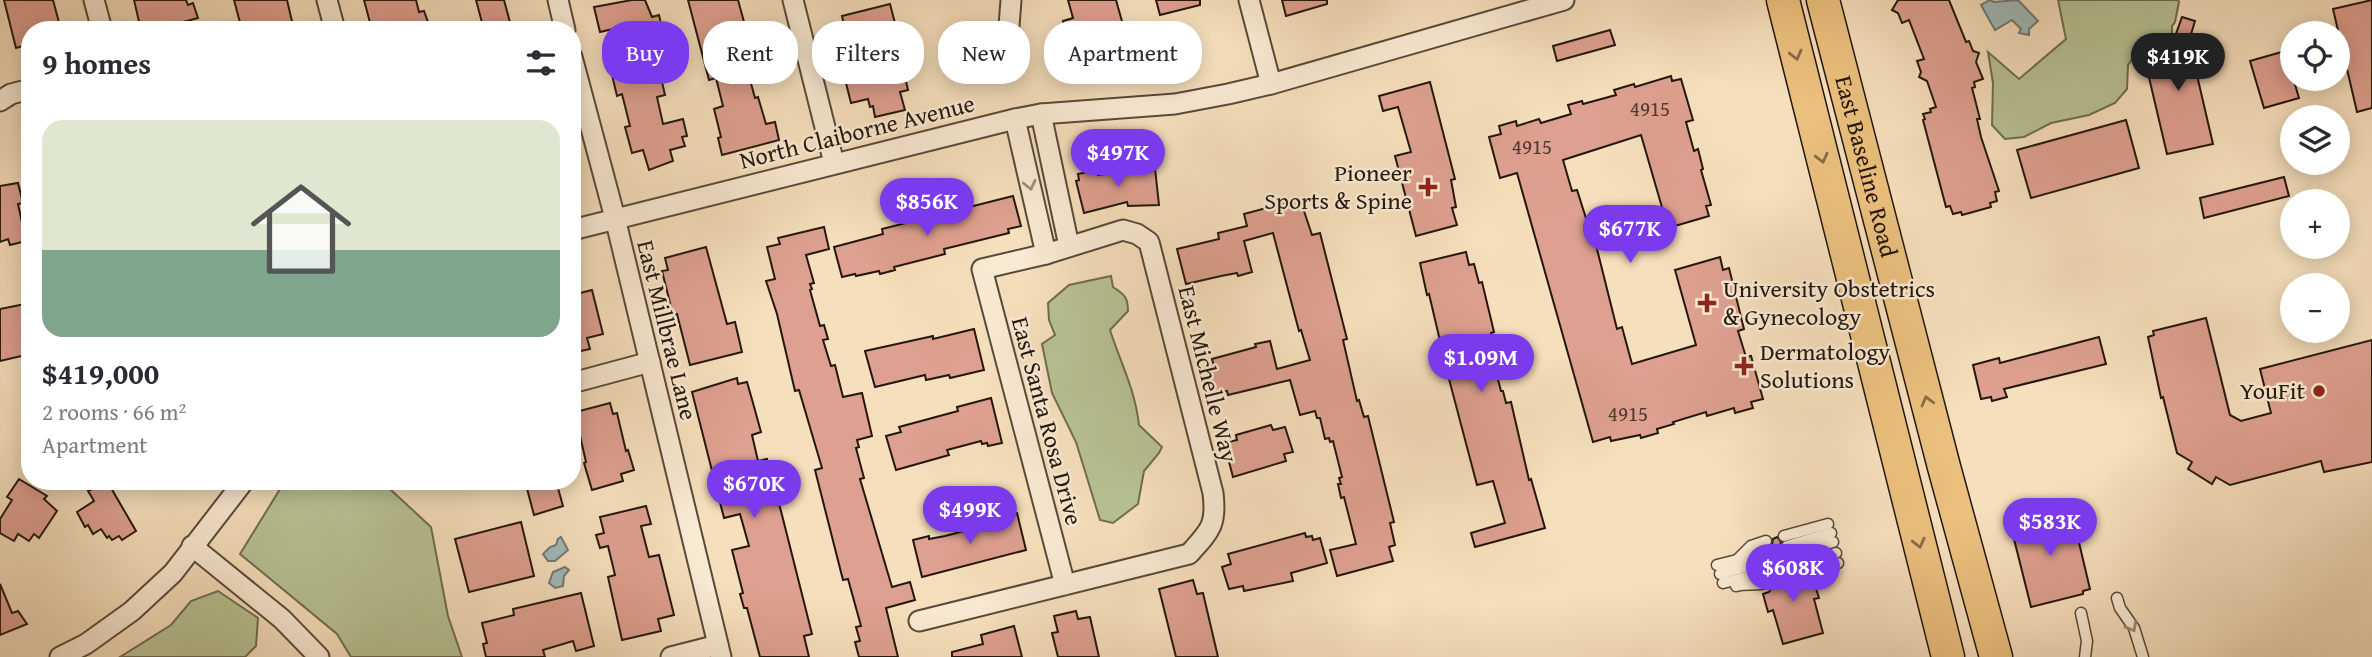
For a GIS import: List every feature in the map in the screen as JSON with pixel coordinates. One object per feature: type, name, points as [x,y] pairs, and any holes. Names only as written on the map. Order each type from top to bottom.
[{"type":"main road","name":"East Baseline Road","points":[[1783,0],[1948,657]]},
{"type":"main road","name":"East Baseline Road","points":[[1823,0],[1996,657]]},
{"type":"main road","points":[[1903,477],[1944,467]]},
{"type":"street","points":[[94,0],[100,21]]},
{"type":"street","points":[[327,0],[333,21]]},
{"type":"street","points":[[558,0],[563,21]]},
{"type":"street","points":[[793,0],[834,163]]},
{"type":"street","points":[[1009,21],[1011,0]]},
{"type":"street","points":[[1249,0],[1270,85]]},
{"type":"street","name":"North Claiborne Avenue","points":[[581,227],[1015,119],[1041,114],[1175,104],[1270,85],[1564,0]]},
{"type":"street","points":[[0,101],[21,91]]},
{"type":"street","name":"East Millbrae Lane","points":[[581,94],[615,218],[720,651]]},
{"type":"street","points":[[1015,119],[1046,254],[1069,246],[1041,114]]},
{"type":"street","name":"East Michelle Way","points":[[1065,585],[1189,554],[1209,533],[1216,512],[1149,242],[1137,234],[1123,230],[1069,246]]},
{"type":"street","name":"East Santa Rosa Drive","points":[[1046,254],[982,269],[1065,585]]},
{"type":"street","points":[[581,381],[650,362]]},
{"type":"street","points":[[60,657],[86,644],[132,611],[173,573],[237,490]]},
{"type":"street","points":[[192,546],[282,619],[319,657]]},
{"type":"street","points":[[919,621],[1065,585]]},
{"type":"street","points":[[671,657],[720,651]]},
{"type":"lane","points":[[1789,555],[1833,543]]},
{"type":"lane","points":[[1789,555],[1833,543]]},
{"type":"lane","points":[[1789,555],[1833,543]]},
{"type":"lane","points":[[1751,545],[1770,555],[1721,578],[1751,545]]},
{"type":"lane","points":[[1721,578],[1755,586],[1766,583]]},
{"type":"lane","points":[[2117,598],[2120,608],[2134,628],[2143,657]]},
{"type":"lane","points":[[2081,613],[2087,641],[2085,657]]},
{"type":"green space","points":[[2058,0],[2179,2],[2172,26],[2172,38],[2164,42],[2147,41],[2128,65],[2127,89],[2115,103],[2089,115],[2051,123],[2024,137],[2005,139],[1992,125],[1993,83],[1988,52],[2019,79],[2066,39]]},
{"type":"green space","points":[[1111,276],[1113,287],[1126,299],[1128,311],[1110,330],[1131,388],[1139,425],[1162,447],[1144,471],[1138,504],[1113,523],[1100,520],[1076,442],[1052,393],[1042,344],[1055,335],[1049,320],[1048,303],[1069,285]]},
{"type":"green space","points":[[279,490],[391,490],[431,527],[448,616],[462,657],[351,657],[337,634],[240,554]]},
{"type":"green space","points":[[218,591],[258,618],[256,646],[245,657],[120,657],[171,625],[191,601]]},
{"type":"water","points":[[1990,0],[2018,0],[2038,21],[2029,29],[2029,35],[2019,33],[2021,29],[2012,20],[1995,30],[1981,5]]},
{"type":"water","points":[[561,537],[568,550],[555,561],[548,561],[543,554],[556,545]]},
{"type":"water","points":[[565,567],[569,570],[564,576],[563,586],[555,588],[549,583],[553,572]]},
{"type":"building","points":[[4,0],[53,0],[59,21],[21,21],[21,47],[16,48]]},
{"type":"building","points":[[134,0],[186,0],[188,5],[193,3],[198,18],[187,21],[139,21]]},
{"type":"building","points":[[234,0],[287,0],[292,21],[240,21]]},
{"type":"building","points":[[364,0],[416,0],[419,12],[424,11],[428,21],[370,21]]},
{"type":"building","points":[[476,0],[504,0],[510,21],[482,21]]},
{"type":"building","points":[[645,0],[652,17],[659,15],[660,21],[602,21],[600,32],[594,7]]},
{"type":"building","points":[[688,0],[738,0],[744,21],[703,21],[703,57]]},
{"type":"building","points":[[1068,0],[1116,0],[1122,21],[1063,21],[1073,18]]},
{"type":"building","points":[[1156,0],[1200,0],[1200,5],[1160,15]]},
{"type":"building","points":[[1282,0],[1327,0],[1327,4],[1286,16]]},
{"type":"building","points":[[1898,0],[1949,0],[1966,42],[1969,41],[1973,51],[1979,53],[1976,62],[1983,79],[1974,82],[1975,87],[1972,88],[1980,119],[1977,119],[1981,137],[1999,191],[1995,192],[1997,201],[1990,203],[1991,207],[1962,215],[1961,212],[1953,214],[1950,206],[1946,207],[1923,120],[1923,114],[1936,107],[1927,81],[1919,77],[1921,72],[1917,61],[1924,59],[1909,20],[1902,23],[1898,13],[1892,10]]},
{"type":"building","points":[[2372,0],[2372,108],[2357,112],[2350,82],[2350,21],[2336,21],[2333,9]]},
{"type":"building","points":[[890,4],[894,21],[843,21],[842,16]]},
{"type":"building","points":[[2182,17],[2195,21],[2189,41],[2213,144],[2167,154],[2143,52],[2172,45]]},
{"type":"building","points":[[1610,30],[1615,45],[1557,61],[1553,46]]},
{"type":"building","points":[[2280,52],[2280,91],[2297,91],[2299,98],[2264,108],[2250,61]]},
{"type":"building","points":[[1671,76],[1672,81],[1681,79],[1693,120],[1686,122],[1694,151],[1698,149],[1703,169],[1701,170],[1711,205],[1706,206],[1709,216],[1668,228],[1641,135],[1563,160],[1572,191],[1577,190],[1594,237],[1617,329],[1622,327],[1632,364],[1696,345],[1675,270],[1720,257],[1723,270],[1729,268],[1744,329],[1738,331],[1746,357],[1751,356],[1763,399],[1751,402],[1753,408],[1735,413],[1734,408],[1707,416],[1706,412],[1673,422],[1674,424],[1657,429],[1658,433],[1641,438],[1640,435],[1611,441],[1610,437],[1593,442],[1517,173],[1500,178],[1489,137],[1501,134],[1499,126],[1516,121],[1517,126],[1539,119],[1541,123],[1571,114],[1568,105],[1616,95],[1614,90]]},
{"type":"building","points":[[1430,82],[1455,179],[1451,180],[1456,207],[1452,208],[1457,225],[1416,236],[1395,156],[1411,152],[1398,107],[1383,111],[1379,96]]},
{"type":"building","points":[[614,84],[662,84],[665,95],[657,97],[663,124],[683,119],[687,136],[682,137],[685,146],[670,150],[673,161],[649,170],[643,150],[632,153],[625,127],[630,126],[622,94],[617,96]]},
{"type":"building","points":[[718,84],[751,84],[766,124],[775,122],[779,140],[722,155],[714,109],[723,106]]},
{"type":"building","points":[[846,84],[907,84],[908,90],[900,92],[905,110],[875,117],[873,106],[870,107],[868,99],[851,103]]},
{"type":"building","points":[[2126,120],[2139,168],[2031,198],[2017,150]]},
{"type":"building","points":[[1155,168],[1159,205],[1128,206],[1127,202],[1084,213],[1076,181],[1079,180],[1078,174],[1097,170],[1098,175]]},
{"type":"building","points":[[2284,177],[2287,189],[2280,189],[2280,198],[2204,218],[2200,198]]},
{"type":"building","points":[[18,183],[21,195],[21,203],[18,204],[21,242],[10,245],[8,239],[0,242],[0,186]]},
{"type":"building","points":[[1013,196],[1021,226],[1008,229],[1009,233],[944,249],[945,254],[894,267],[895,270],[880,274],[879,271],[842,277],[834,247],[883,234],[882,229]]},
{"type":"building","points":[[1300,199],[1312,235],[1320,233],[1347,339],[1343,340],[1357,401],[1359,400],[1364,417],[1368,416],[1394,522],[1390,523],[1395,545],[1389,547],[1393,561],[1337,576],[1330,550],[1356,544],[1344,497],[1341,498],[1338,484],[1341,484],[1339,478],[1342,477],[1333,441],[1325,439],[1320,418],[1317,418],[1315,411],[1300,415],[1290,380],[1228,395],[1227,391],[1212,394],[1205,368],[1214,366],[1212,359],[1270,341],[1277,369],[1310,360],[1301,330],[1299,331],[1273,233],[1244,241],[1252,272],[1238,276],[1237,273],[1186,284],[1177,249],[1219,239],[1218,233],[1247,226],[1244,214]]},
{"type":"building","points":[[824,227],[829,249],[806,255],[814,283],[810,284],[810,290],[820,326],[824,325],[828,339],[823,340],[831,366],[835,365],[843,397],[862,393],[872,436],[857,440],[859,447],[856,448],[864,478],[860,479],[892,587],[910,582],[915,600],[886,608],[898,657],[859,657],[855,642],[860,641],[856,627],[861,626],[848,579],[843,580],[815,470],[822,468],[799,390],[795,391],[777,314],[766,281],[775,279],[767,247],[780,244],[778,238]]},
{"type":"building","points":[[706,247],[727,324],[735,322],[742,352],[690,365],[677,314],[673,315],[662,271],[668,270],[665,258]]},
{"type":"building","points":[[1466,252],[1469,265],[1474,264],[1479,283],[1482,282],[1494,332],[1491,333],[1496,352],[1491,353],[1501,391],[1506,403],[1511,402],[1529,480],[1531,479],[1545,528],[1475,547],[1471,533],[1505,523],[1493,481],[1477,485],[1420,263]]},
{"type":"building","points":[[592,290],[603,334],[587,338],[590,349],[581,351],[581,293]]},
{"type":"building","points":[[21,305],[21,356],[0,361],[0,309]]},
{"type":"building","points":[[2206,318],[2230,415],[2241,421],[2271,413],[2260,369],[2372,340],[2372,462],[2324,472],[2321,461],[2230,485],[2216,477],[2212,484],[2188,469],[2192,462],[2177,453],[2163,397],[2161,398],[2148,337],[2154,335],[2153,331]]},
{"type":"building","points":[[974,329],[984,370],[950,378],[949,375],[926,380],[925,375],[875,387],[865,351]]},
{"type":"building","points":[[2099,337],[2106,364],[2004,389],[2007,397],[1992,401],[1991,397],[1981,399],[1973,365],[1999,358],[2000,363]]},
{"type":"building","points":[[737,378],[738,384],[747,382],[761,432],[752,435],[758,461],[767,459],[782,515],[812,634],[804,636],[809,657],[760,657],[747,608],[744,608],[740,594],[743,593],[732,550],[749,546],[740,514],[724,518],[692,392]]},
{"type":"building","points":[[991,398],[1002,443],[988,446],[981,441],[947,450],[949,455],[896,470],[886,436],[901,432],[899,427],[958,411],[957,407]]},
{"type":"building","points":[[610,403],[613,414],[617,413],[626,451],[628,450],[634,470],[621,474],[623,481],[592,490],[584,463],[581,411]]},
{"type":"building","points":[[1271,425],[1273,430],[1285,427],[1293,452],[1284,454],[1286,461],[1233,477],[1224,443],[1237,440],[1236,435]]},
{"type":"building","points":[[19,479],[21,490],[37,490],[47,496],[44,499],[57,511],[39,538],[34,534],[29,541],[18,534],[14,541],[0,533],[0,519],[12,500],[7,497]]},
{"type":"building","points":[[112,490],[136,531],[122,540],[119,536],[112,540],[109,536],[107,538],[101,529],[93,534],[88,525],[85,527],[77,512],[94,501],[88,491]]},
{"type":"building","points":[[527,490],[559,490],[563,506],[534,515]]},
{"type":"building","points":[[646,506],[651,524],[641,526],[649,557],[659,555],[674,615],[658,619],[661,631],[622,640],[608,577],[615,575],[608,546],[600,548],[596,535],[604,533],[600,517]]},
{"type":"building","points":[[2061,511],[2063,516],[2072,513],[2090,589],[2083,591],[2083,594],[2031,607],[2010,523]]},
{"type":"building","points":[[1017,513],[1026,550],[922,577],[913,540],[945,536],[987,525]]},
{"type":"building","points":[[521,522],[534,576],[469,592],[455,539]]},
{"type":"building","points":[[1305,533],[1306,537],[1312,536],[1313,540],[1320,538],[1327,563],[1291,573],[1293,581],[1244,591],[1243,586],[1229,589],[1222,567],[1231,564],[1228,554]]},
{"type":"building","points":[[1777,537],[1781,542],[1789,580],[1798,583],[1813,579],[1819,598],[1814,599],[1823,633],[1783,644],[1773,610],[1768,612],[1763,594],[1769,592],[1773,580],[1777,579],[1781,571],[1777,564],[1776,548],[1772,545],[1773,539]]},
{"type":"building","points":[[1193,580],[1197,594],[1203,593],[1218,657],[1176,657],[1159,589]]},
{"type":"building","points":[[0,584],[12,613],[18,611],[27,624],[0,635]]},
{"type":"building","points":[[581,593],[594,646],[576,651],[573,641],[543,650],[545,657],[486,657],[483,644],[487,643],[482,623],[514,615],[513,609]]},
{"type":"building","points":[[1076,611],[1078,619],[1090,617],[1099,657],[1058,657],[1052,633],[1058,632],[1054,616]]},
{"type":"building","points":[[1014,626],[1022,657],[952,657],[952,652],[983,644],[981,635]]},
{"type":"place","name":"Pioneer Sports & Spine","points":[[1428,187]]},
{"type":"place","name":"University Obstetrics & Gynecology","points":[[1707,303]]},
{"type":"place","name":"Dermatology Solutions","points":[[1744,366]]},
{"type":"place","name":"YouFit","points":[[2319,391]]}]
